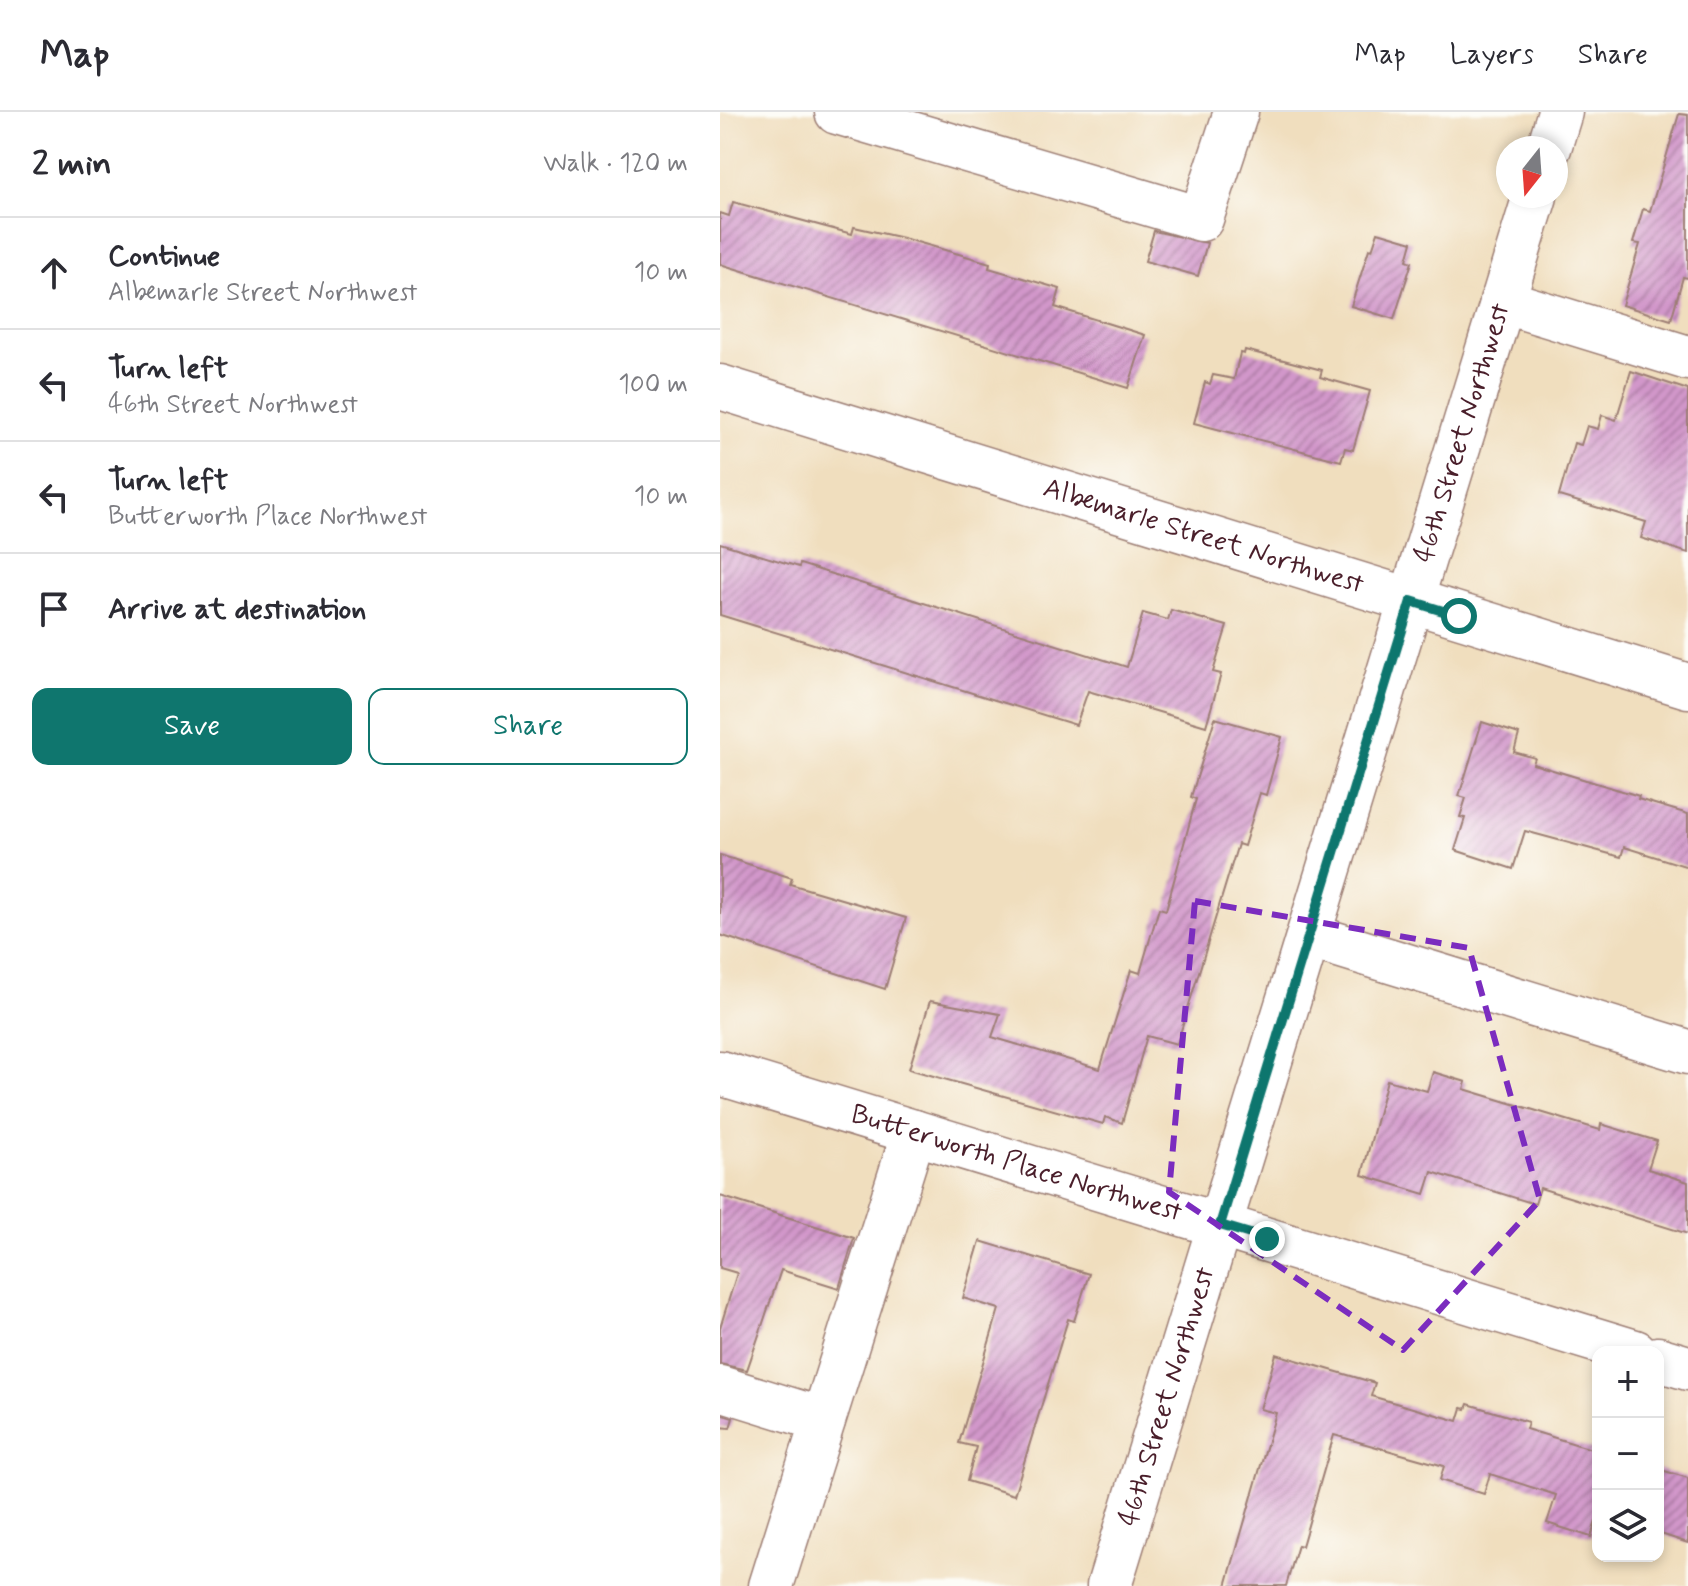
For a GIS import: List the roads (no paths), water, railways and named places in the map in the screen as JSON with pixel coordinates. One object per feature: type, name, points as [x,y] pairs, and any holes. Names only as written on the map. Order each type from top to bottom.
[{"type":"street","points":[[837,112],[1201,219],[1236,112]]},
{"type":"street","points":[[1553,136],[1560,112]]},
{"type":"street","name":"46th Street Northwest","points":[[1109,1586],[1531,208]]},
{"type":"street","points":[[1502,301],[1688,358]]},
{"type":"street","name":"Albemarle Street Northwest","points":[[720,387],[1688,686]]},
{"type":"street","points":[[1309,936],[1688,1052]]},
{"type":"street","name":"Butterworth Place Northwest","points":[[720,1073],[1615,1346]]},
{"type":"street","points":[[771,1586],[914,1132]]},
{"type":"street","points":[[1664,1361],[1688,1368]]},
{"type":"street","points":[[720,1388],[823,1420]]}]
